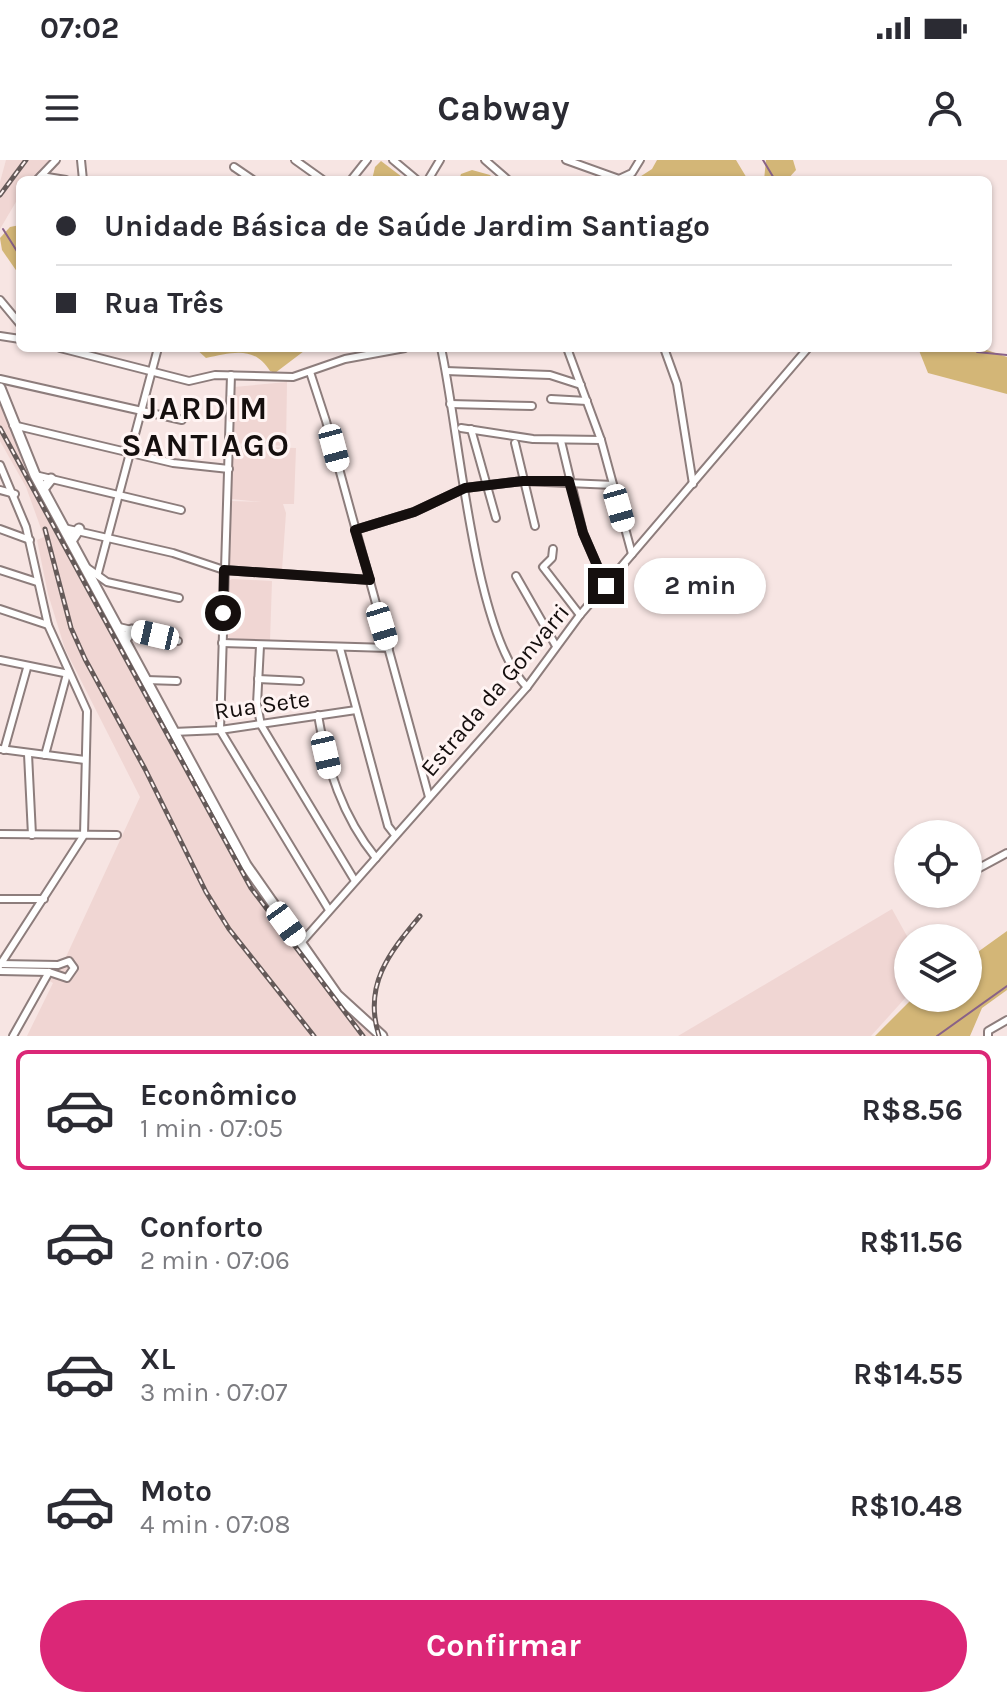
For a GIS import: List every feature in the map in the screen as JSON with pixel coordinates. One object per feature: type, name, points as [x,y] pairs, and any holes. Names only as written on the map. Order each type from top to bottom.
[{"type":"main road","points":[[0,388],[35,475],[71,541],[98,577],[125,640],[246,865],[349,1009],[382,1036]]},
{"type":"main road","points":[[43,489],[51,479]]},
{"type":"main road","points":[[71,541],[79,529]]},
{"type":"main road","points":[[125,640],[132,630]]},
{"type":"street","points":[[41,176],[56,160]]},
{"type":"street","points":[[295,160],[317,176]]},
{"type":"street","points":[[393,160],[412,176]]},
{"type":"street","points":[[485,160],[503,176]]},
{"type":"street","points":[[566,160],[611,176]]},
{"type":"street","points":[[626,176],[632,173],[640,160]]},
{"type":"street","points":[[234,167],[247,176]]},
{"type":"street","points":[[0,300],[16,319]]},
{"type":"street","points":[[75,352],[189,381],[231,375],[273,378],[310,372],[345,359],[383,352]]},
{"type":"street","points":[[157,352],[98,577],[179,598]]},
{"type":"street","points":[[442,352],[483,582],[500,640],[518,678],[527,687]]},
{"type":"street","points":[[569,352],[601,440],[632,554]]},
{"type":"street","points":[[665,352],[677,384],[693,484]]},
{"type":"street","name":"Estrada da Gonvarri","points":[[300,944],[527,687],[580,615],[805,352]]},
{"type":"street","points":[[446,371],[550,375],[582,385]]},
{"type":"street","points":[[310,372],[429,797]]},
{"type":"street","points":[[231,375],[220,730],[329,910]]},
{"type":"street","points":[[0,379],[182,420]]},
{"type":"street","points":[[551,399],[587,401]]},
{"type":"street","points":[[450,404],[532,406]]},
{"type":"street","points":[[13,425],[173,463],[229,469]]},
{"type":"street","points":[[461,428],[561,441],[601,440]]},
{"type":"street","points":[[471,429],[496,518]]},
{"type":"street","points":[[561,441],[583,533],[606,586]]},
{"type":"street","points":[[515,443],[535,526]]},
{"type":"street","points":[[0,465],[15,494],[30,540],[48,625],[68,674],[86,706],[84,835],[0,964]]},
{"type":"street","points":[[35,475],[181,510]]},
{"type":"street","points":[[355,530],[414,512],[465,488],[523,481],[613,485]]},
{"type":"street","points":[[0,490],[15,494]]},
{"type":"street","points":[[64,528],[108,536],[224,570],[370,580]]},
{"type":"street","points":[[0,529],[30,540]]},
{"type":"street","points":[[553,549],[552,558],[543,567],[580,615]]},
{"type":"street","points":[[0,570],[37,582]]},
{"type":"street","points":[[516,576],[556,646]]},
{"type":"street","points":[[0,609],[48,625]]},
{"type":"street","points":[[119,627],[178,641]]},
{"type":"street","points":[[222,643],[389,648]]},
{"type":"street","points":[[260,646],[258,679],[261,725],[355,881]]},
{"type":"street","points":[[340,648],[388,826],[395,835]]},
{"type":"street","points":[[0,660],[68,674]]},
{"type":"street","points":[[27,668],[2,749],[85,760]]},
{"type":"street","points":[[45,755],[68,674]]},
{"type":"street","points":[[258,679],[300,681]]},
{"type":"street","points":[[146,680],[177,681]]},
{"type":"street","name":"Rua Sete","points":[[173,732],[220,730],[356,710]]},
{"type":"street","points":[[318,715],[332,780],[360,838],[376,858]]},
{"type":"street","points":[[28,754],[32,835]]},
{"type":"street","points":[[0,834],[117,835]]},
{"type":"street","points":[[982,866],[1007,853]]},
{"type":"street","points":[[0,899],[44,899]]},
{"type":"street","points":[[0,964],[58,965],[69,961],[74,968],[67,978],[49,972],[0,971]]},
{"type":"street","points":[[13,1036],[49,972]]},
{"type":"street","points":[[988,1036],[988,1031],[1007,1020]]},
{"type":"shaded area","points":[[6,160],[50,160],[36,176],[16,176],[16,202],[0,229],[0,182]]},
{"type":"shaded area","points":[[657,160],[736,160],[746,176],[641,176],[652,169]]},
{"type":"shaded area","points":[[766,160],[793,160],[796,170],[791,176],[764,176]]},
{"type":"shaded area","points":[[381,161],[401,176],[373,176],[375,167]]},
{"type":"shaded area","points":[[472,170],[491,176],[460,176]]},
{"type":"shaded area","points":[[16,226],[16,270],[2,250],[0,238],[10,227]]},
{"type":"shaded area","points":[[199,352],[303,352],[275,373],[249,354],[233,353],[206,358]]},
{"type":"shaded area","points":[[920,352],[992,352],[1007,357],[1007,394],[928,373]]},
{"type":"shaded area","points":[[287,382],[286,446],[232,443],[234,387]]},
{"type":"shaded area","points":[[0,401],[35,484],[216,818],[344,1008],[379,1036],[27,1036],[53,983],[48,980],[65,959],[140,797],[65,649],[48,594],[37,540],[44,537],[26,487],[0,441]]},
{"type":"shaded area","points":[[233,446],[296,448],[294,504],[283,504],[286,513],[282,570],[230,565],[230,501],[262,502],[231,499]]},
{"type":"shaded area","points":[[232,579],[272,581],[270,641],[229,638],[226,634],[227,582]]},
{"type":"shaded area","points":[[892,909],[900,924],[894,924],[894,1011],[871,1036],[678,1036]]},
{"type":"shaded area","points":[[1007,931],[1007,990],[982,1008],[982,949]]},
{"type":"shaded area","points":[[899,1012],[980,1012],[970,1036],[875,1036]]},
{"type":"waterway","points":[[763,160],[773,176]]},
{"type":"waterway","points":[[3,229],[16,250]]},
{"type":"waterway","points":[[977,352],[1007,355]]},
{"type":"waterway","points":[[937,1036],[1007,986]]},
{"type":"railway","points":[[0,195],[26,160]]},
{"type":"railway","points":[[0,428],[251,888],[363,1036]]},
{"type":"railway","points":[[45,529],[71,628],[206,892],[229,929],[314,1036]]},
{"type":"railway","points":[[379,1036],[374,1001],[377,985],[389,957],[420,916]]},
{"type":"district","name":"JARDIM SANTIAGO","points":[[206,426]]},
{"type":"route","points":[[223,613],[224,570],[370,580],[355,530],[414,512],[465,488],[523,481],[569,481],[583,533],[606,586]]}]
